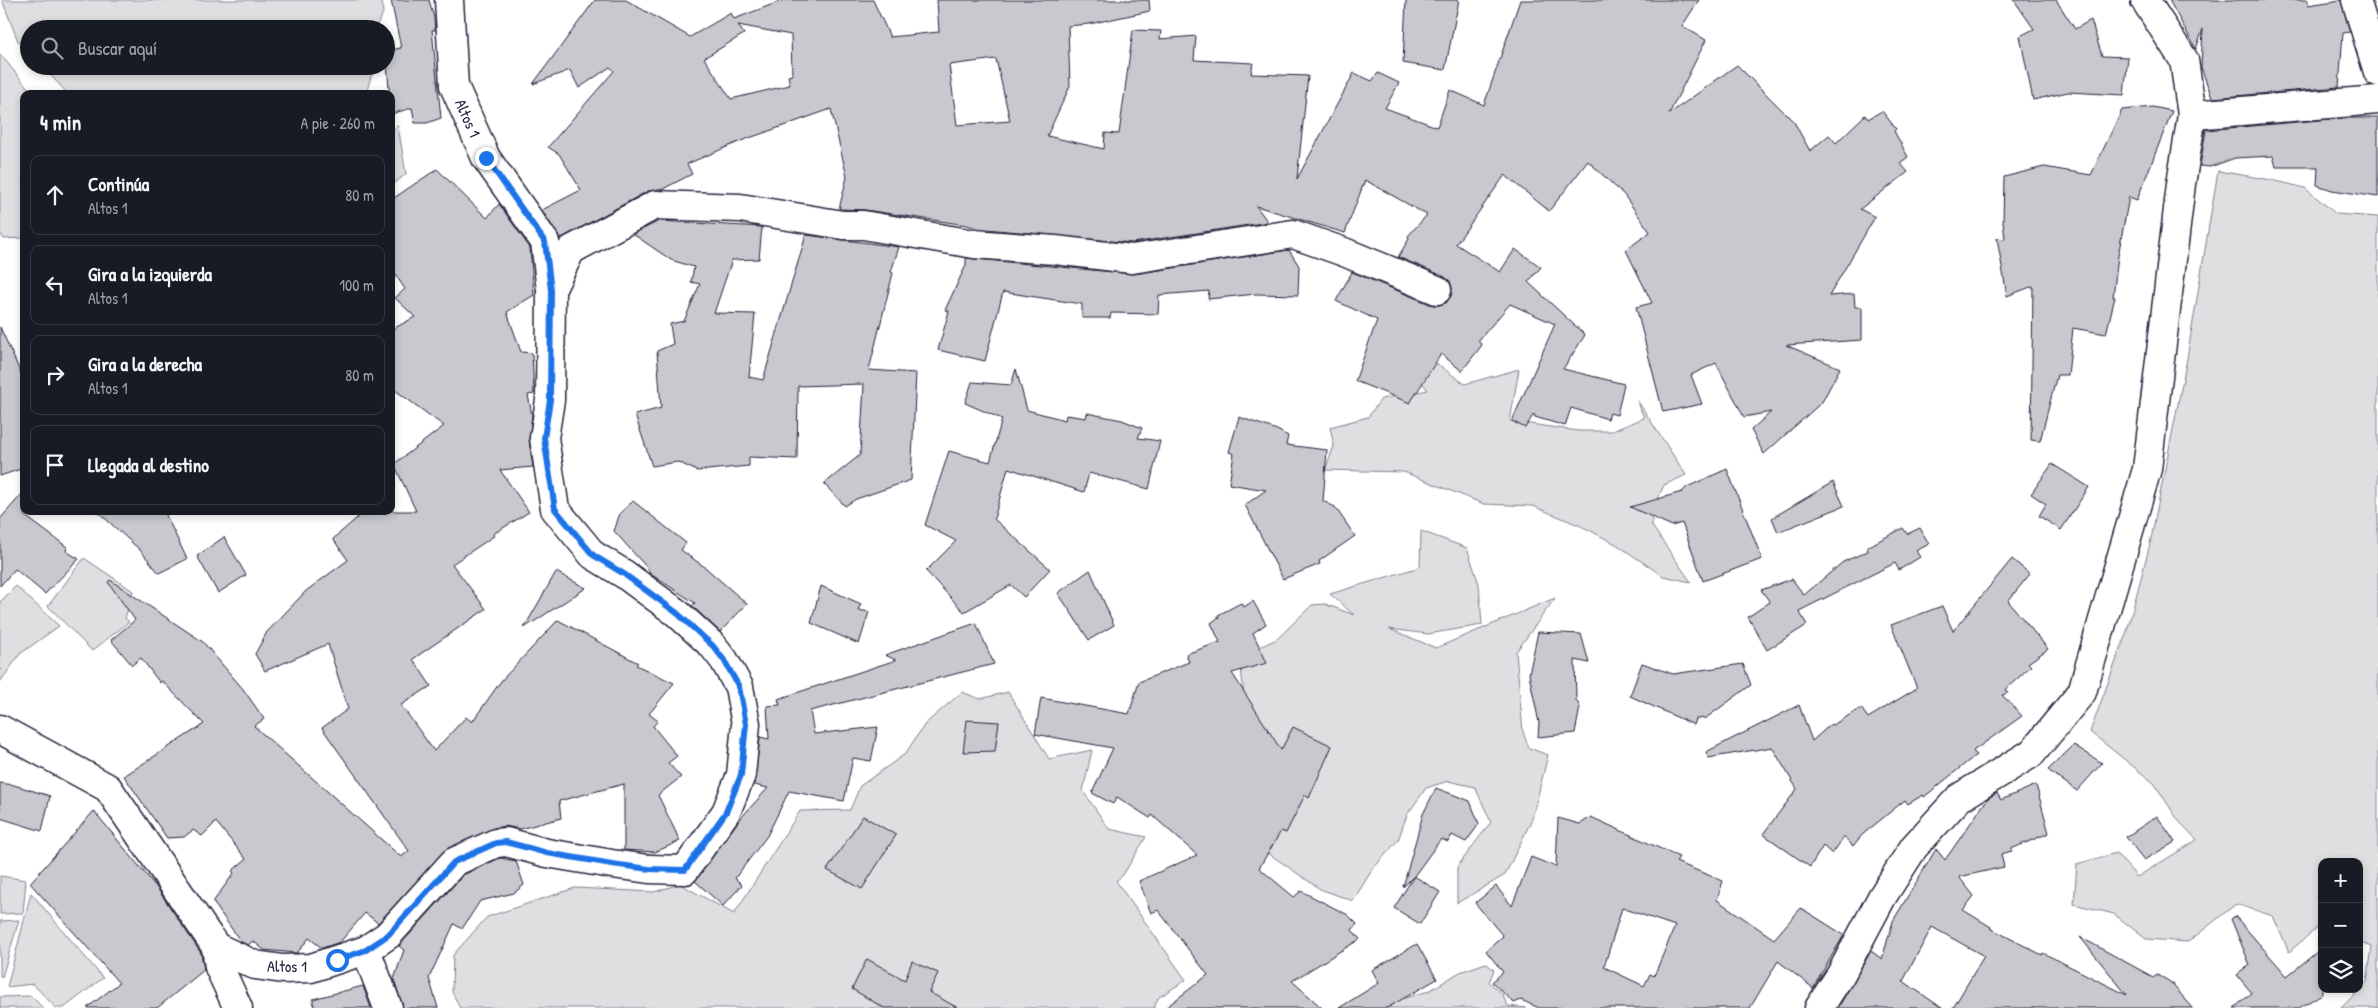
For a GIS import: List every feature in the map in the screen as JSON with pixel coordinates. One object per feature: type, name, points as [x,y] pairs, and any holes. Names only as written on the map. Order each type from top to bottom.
[{"type":"street","name":"Altos 1","points":[[0,729],[108,788],[216,946],[255,965],[283,969],[311,968],[366,950],[388,935],[454,862],[496,843],[506,842],[547,853],[612,864],[649,869],[685,870],[726,812],[741,775],[746,724],[739,687],[724,660],[713,646],[677,613],[624,574],[593,555],[555,509],[544,438],[550,400],[551,290],[545,242],[486,158],[454,86],[449,0]]},
{"type":"street","points":[[1819,1008],[1841,974],[1882,897],[1914,847],[1960,798],[2032,753],[2082,692],[2147,468],[2180,194],[2192,115],[2184,60],[2145,0]]},
{"type":"street","points":[[2356,0],[2378,72]]},
{"type":"street","points":[[2192,115],[2378,100]]},
{"type":"street","points":[[551,290],[571,250],[655,205],[740,208],[843,225],[863,225],[974,244],[1055,250],[1132,259],[1293,234],[1344,252],[1437,290]]},
{"type":"street","points":[[216,946],[219,966],[238,1008]]},
{"type":"street","points":[[366,950],[388,1008]]},
{"type":"shaded area","points":[[2,0],[382,0],[383,13],[380,20],[20,20],[20,43]]},
{"type":"shaded area","points":[[0,54],[30,90],[20,90],[20,238],[4,239],[0,233]]},
{"type":"shaded area","points":[[50,75],[371,75],[367,90],[64,90]]},
{"type":"shaded area","points":[[398,126],[406,174],[395,183],[395,128]]},
{"type":"shaded area","points":[[2218,171],[2272,180],[2305,188],[2336,214],[2378,217],[2378,1008],[2341,1008],[2356,993],[2363,993],[2363,986],[2367,982],[2372,947],[2363,944],[2363,858],[2318,858],[2318,927],[2289,952],[2273,916],[2236,904],[2188,942],[2146,939],[2114,914],[2074,904],[2077,864],[2116,853],[2137,877],[2197,840],[2178,820],[2154,783],[2090,732],[2127,631],[2150,544],[2186,364]]},
{"type":"shaded area","points":[[1434,362],[1465,384],[1519,369],[1510,421],[1578,431],[1612,431],[1644,418],[1637,400],[1686,475],[1664,485],[1652,512],[1652,526],[1691,582],[1663,576],[1616,544],[1581,526],[1533,506],[1484,504],[1404,472],[1325,470],[1334,446],[1330,427],[1368,417],[1381,399],[1428,390],[1410,368]]},
{"type":"shaded area","points":[[1421,531],[1467,548],[1479,584],[1482,625],[1428,634],[1389,629],[1436,648],[1555,598],[1516,652],[1523,732],[1529,748],[1548,755],[1532,819],[1505,875],[1457,903],[1457,867],[1491,822],[1475,787],[1448,781],[1426,788],[1407,815],[1398,840],[1372,870],[1353,901],[1320,889],[1236,831],[1245,708],[1240,656],[1277,639],[1312,605],[1325,604],[1354,615],[1330,594],[1420,567]]},
{"type":"shaded area","points":[[84,558],[133,591],[125,618],[129,622],[92,651],[48,606]]},
{"type":"shaded area","points":[[16,586],[59,626],[20,654],[0,682],[0,602]]},
{"type":"shaded area","points":[[962,692],[980,699],[1008,692],[1049,759],[1092,750],[1083,791],[1109,829],[1146,837],[1123,875],[1116,881],[1186,980],[1158,998],[1154,1008],[460,1008],[452,992],[453,955],[487,917],[575,888],[654,892],[680,884],[734,914],[800,811],[850,810],[860,786],[905,754],[925,724]]},
{"type":"shaded area","points":[[0,876],[26,880],[23,913],[0,914]]},
{"type":"shaded area","points":[[31,893],[103,978],[64,1008],[56,1008],[33,984],[7,987]]},
{"type":"shaded area","points":[[19,920],[2,977],[0,976],[0,921]]},
{"type":"shaded area","points":[[1486,963],[1494,970],[1489,982],[1502,994],[1508,1006],[1526,1008],[1384,1008],[1388,1003],[1429,991],[1460,972]]},
{"type":"shaded area","points":[[31,996],[43,1008],[0,1008],[0,997]]},
{"type":"building","points":[[391,0],[429,0],[434,18],[435,30],[432,30],[441,118],[427,123],[415,123],[412,108],[395,113],[395,90],[389,90],[388,75],[395,75],[395,49],[401,48]]},
{"type":"building","points":[[595,0],[626,0],[690,37],[731,13],[734,19],[784,0],[873,0],[890,37],[939,32],[937,0],[1149,0],[1150,11],[1089,24],[1068,26],[1070,86],[1047,136],[1104,149],[1105,133],[1119,134],[1133,30],[1161,31],[1160,39],[1196,36],[1194,60],[1253,63],[1251,74],[1308,76],[1297,179],[1354,73],[1372,81],[1378,73],[1399,83],[1385,108],[1437,127],[1450,90],[1484,105],[1520,0],[1699,0],[1682,26],[1706,40],[1669,114],[1737,65],[1794,122],[1810,151],[1829,135],[1836,143],[1865,115],[1868,119],[1882,111],[1896,129],[1894,131],[1908,157],[1900,163],[1908,172],[1860,209],[1875,217],[1829,296],[1854,294],[1855,307],[1862,307],[1862,340],[1786,345],[1840,368],[1822,402],[1764,454],[1751,430],[1771,412],[1744,417],[1716,363],[1691,375],[1702,404],[1663,412],[1636,307],[1652,303],[1626,250],[1650,232],[1624,195],[1588,161],[1549,211],[1505,175],[1456,244],[1500,272],[1515,249],[1541,267],[1528,282],[1585,335],[1563,369],[1624,384],[1617,415],[1610,413],[1608,419],[1571,408],[1565,426],[1535,417],[1534,414],[1525,428],[1512,421],[1555,324],[1510,304],[1478,341],[1482,345],[1462,371],[1441,354],[1410,403],[1355,381],[1377,320],[1336,301],[1352,272],[1432,305],[1446,303],[1451,296],[1452,288],[1450,281],[1443,276],[1398,257],[1409,239],[1408,236],[1427,215],[1365,180],[1345,233],[1256,206],[1268,222],[1132,243],[976,228],[967,225],[865,210],[839,209],[847,177],[831,109],[741,141],[687,164],[692,174],[661,190],[648,191],[560,239],[542,210],[581,190],[559,154],[548,147],[614,71],[610,67],[579,88],[570,70],[533,84]],"holes":[[[738,25],[791,35],[792,75],[788,76],[790,85],[731,99],[704,58],[744,34]],[[996,59],[1010,121],[957,125],[949,65]]]},
{"type":"building","points":[[1406,0],[1459,0],[1445,70],[1403,63]]},
{"type":"building","points":[[2014,0],[2056,0],[2075,29],[2091,20],[2102,56],[2128,57],[2124,95],[2068,92],[2033,100],[2020,36],[2034,29]]},
{"type":"building","points":[[2169,0],[2308,0],[2308,5],[2341,0],[2350,32],[2343,33],[2339,87],[2212,98],[2201,67],[2203,29],[2196,49]]},
{"type":"building","points":[[2153,107],[2172,111],[2137,200],[2129,197],[2118,256],[2113,297],[2115,297],[2106,334],[2073,328],[2068,375],[2057,375],[2040,441],[2031,440],[2033,286],[2007,296],[1997,238],[2005,239],[2003,222],[2004,177],[2044,167],[2091,175],[2122,110]]},
{"type":"building","points":[[2343,118],[2378,118],[2378,197],[2332,190],[2317,185],[2318,167],[2276,167],[2273,156],[2235,158],[2210,167],[2200,166],[2206,130]]},
{"type":"building","points":[[437,169],[487,218],[499,204],[530,248],[534,295],[507,312],[521,352],[532,353],[534,394],[528,395],[532,415],[529,440],[533,467],[500,470],[529,512],[493,534],[494,536],[452,564],[486,609],[413,659],[431,686],[401,705],[434,751],[466,717],[472,722],[501,681],[558,620],[638,663],[636,665],[674,683],[649,714],[658,721],[653,726],[677,756],[668,763],[681,777],[658,795],[680,841],[655,852],[624,850],[624,784],[559,801],[561,818],[520,829],[505,826],[494,828],[448,848],[378,923],[365,913],[340,942],[322,948],[309,938],[297,953],[264,950],[253,941],[248,945],[241,942],[213,902],[234,873],[232,871],[246,859],[216,822],[202,836],[193,830],[184,837],[167,838],[124,776],[204,724],[162,681],[160,683],[141,658],[132,665],[111,640],[135,620],[108,582],[110,580],[203,642],[243,689],[264,719],[254,726],[401,857],[409,851],[322,728],[348,709],[328,644],[265,671],[255,654],[267,632],[306,591],[348,560],[333,539],[360,515],[395,515],[395,511],[416,511],[395,463],[444,426],[395,390],[395,328],[415,317],[395,298],[405,289],[395,274],[395,197]]},
{"type":"building","points":[[659,221],[762,227],[759,259],[732,260],[714,313],[755,314],[749,377],[763,380],[806,235],[899,247],[891,272],[893,273],[869,370],[916,373],[911,480],[856,499],[845,506],[824,484],[860,455],[864,384],[798,386],[797,459],[749,457],[749,466],[697,471],[678,462],[652,466],[635,415],[661,408],[657,351],[673,344],[670,324],[684,321],[700,284],[691,282],[694,267],[671,260],[633,234]]},
{"type":"building","points":[[1289,250],[1299,266],[1298,295],[1256,294],[1208,299],[1209,291],[1159,295],[1158,314],[1111,313],[1110,318],[1082,318],[1082,304],[1003,292],[985,361],[938,350],[949,311],[945,310],[966,265],[966,258],[1134,274]]},
{"type":"building","points":[[0,327],[20,371],[20,469],[0,476]]},
{"type":"building","points":[[1016,369],[1027,410],[1065,420],[1066,415],[1086,418],[1087,413],[1122,420],[1142,428],[1138,438],[1160,441],[1149,489],[1089,473],[1084,492],[1008,468],[994,519],[1050,569],[1024,597],[1011,585],[964,612],[926,571],[956,541],[925,525],[949,451],[990,462],[1002,419],[965,403],[972,382],[1011,385]]},
{"type":"building","points":[[1239,417],[1277,430],[1288,436],[1286,445],[1327,450],[1323,501],[1335,507],[1355,536],[1319,561],[1320,564],[1283,579],[1245,505],[1266,490],[1229,484],[1234,454],[1229,452]]},
{"type":"building","points":[[2052,464],[2089,487],[2061,530],[2039,516],[2046,504],[2031,494]]},
{"type":"building","points":[[1727,469],[1762,559],[1703,581],[1682,523],[1672,526],[1630,507],[1682,492],[1687,487]]},
{"type":"building","points":[[1833,482],[1844,506],[1778,532],[1772,518]]},
{"type":"building","points":[[20,496],[20,515],[24,515],[67,547],[66,551],[79,559],[45,594],[15,569],[0,586],[0,519]]},
{"type":"building","points":[[633,501],[686,543],[681,550],[706,568],[747,604],[720,632],[692,606],[695,603],[649,573],[649,570],[614,531],[620,513]]},
{"type":"building","points":[[101,515],[166,515],[187,559],[159,573],[140,550]]},
{"type":"building","points":[[1903,528],[1907,534],[1920,528],[1929,544],[1916,551],[1920,557],[1899,570],[1895,563],[1799,611],[1807,625],[1767,650],[1748,617],[1770,602],[1761,590],[1792,579],[1804,595],[1843,562],[1868,551],[1867,547]]},
{"type":"building","points":[[224,537],[246,575],[218,593],[197,556]]},
{"type":"building","points":[[2012,559],[2030,574],[2008,601],[2048,649],[2028,663],[2031,666],[2005,690],[2008,693],[2002,695],[2022,716],[1973,751],[1976,755],[1924,797],[1923,795],[1908,804],[1905,800],[1862,835],[1853,846],[1844,837],[1832,854],[1823,846],[1810,867],[1763,834],[1797,789],[1772,747],[1708,758],[1706,752],[1799,705],[1812,741],[1831,724],[1833,725],[1861,708],[1868,718],[1917,688],[1891,625],[1942,606],[1953,631]]},
{"type":"building","points":[[1090,570],[1114,625],[1089,640],[1058,593]]},
{"type":"building","points":[[556,572],[586,588],[524,628]]},
{"type":"building","points":[[821,586],[861,604],[858,610],[869,612],[859,644],[811,623]]},
{"type":"building","points":[[1253,601],[1266,624],[1253,633],[1267,663],[1232,673],[1281,750],[1293,727],[1332,746],[1309,798],[1305,795],[1286,833],[1281,831],[1259,868],[1294,897],[1301,891],[1348,915],[1357,924],[1352,930],[1360,939],[1292,981],[1322,1008],[1165,1008],[1208,975],[1158,910],[1151,913],[1139,881],[1197,855],[1152,815],[1150,818],[1117,797],[1113,804],[1092,793],[1113,748],[1035,734],[1041,698],[1129,714],[1139,682],[1189,662],[1186,654],[1220,642],[1211,623],[1219,617],[1218,615],[1241,603],[1244,607]]},
{"type":"building","points":[[976,623],[994,664],[810,711],[814,734],[878,727],[871,761],[853,758],[844,801],[789,791],[767,836],[735,878],[742,885],[723,906],[695,881],[739,820],[768,788],[754,785],[760,737],[769,739],[767,706],[780,705],[778,699],[896,660],[885,655]]},
{"type":"building","points":[[1538,632],[1581,634],[1589,663],[1575,660],[1576,700],[1580,707],[1575,733],[1538,737],[1539,723],[1529,674]]},
{"type":"building","points":[[1642,663],[1673,674],[1743,664],[1751,685],[1706,718],[1696,719],[1694,725],[1630,696]]},
{"type":"building","points":[[967,720],[999,722],[995,751],[963,752]]},
{"type":"building","points":[[2074,745],[2102,763],[2077,791],[2048,770]]},
{"type":"building","points":[[0,783],[14,785],[50,796],[42,831],[0,818]]},
{"type":"building","points":[[2036,785],[2049,833],[2011,849],[2012,851],[2001,854],[2004,867],[1959,877],[1974,896],[1963,910],[1990,928],[2042,955],[2043,953],[2127,995],[2080,937],[2153,977],[2157,974],[2170,982],[2193,1008],[1953,1008],[1984,956],[1932,927],[1903,981],[1942,1008],[1838,1008],[1871,951],[1882,959],[1893,921],[1936,849],[1945,860],[1988,798],[1997,793],[2001,800]]},
{"type":"building","points":[[1436,788],[1470,801],[1479,824],[1466,842],[1452,835],[1448,842],[1441,839],[1414,876],[1403,887],[1423,814]]},
{"type":"building","points":[[94,811],[157,888],[201,953],[204,970],[157,1008],[87,1008],[119,983],[30,883]]},
{"type":"building","points":[[863,816],[896,835],[862,889],[827,870]]},
{"type":"building","points":[[2157,816],[2175,842],[2144,860],[2126,837]]},
{"type":"building","points":[[1591,817],[1679,857],[1676,862],[1723,881],[1717,900],[1774,939],[1801,908],[1844,935],[1813,988],[1778,961],[1750,1008],[1539,1008],[1521,1000],[1514,1003],[1492,982],[1503,972],[1486,951],[1503,936],[1475,903],[1496,886],[1512,906],[1531,857],[1556,867],[1558,818],[1580,824]],"holes":[[[1622,908],[1675,926],[1654,976],[1650,974],[1644,986],[1604,967]]]},
{"type":"building","points":[[500,858],[516,861],[524,885],[514,893],[480,901],[462,929],[454,924],[429,978],[438,1008],[403,1008],[394,979],[404,950],[399,946],[463,875]]},
{"type":"building","points":[[1414,876],[1440,892],[1420,924],[1394,908]]},
{"type":"building","points":[[2235,916],[2287,976],[2318,951],[2318,993],[2322,994],[2299,1008],[2234,1008],[2252,993],[2237,975],[2250,965],[2231,919]]},
{"type":"building","points":[[1417,944],[1437,979],[1387,1008],[1339,1008],[1379,983],[1372,970]]},
{"type":"building","points":[[867,959],[905,980],[912,961],[938,973],[929,992],[958,1008],[884,1008],[852,989]]},
{"type":"building","points":[[363,986],[371,1008],[314,1008],[313,999]]},
{"type":"route","points":[[337,960],[366,950],[388,935],[454,862],[470,853],[496,843],[506,842],[547,853],[612,864],[649,869],[685,870],[726,812],[741,775],[746,724],[739,687],[724,660],[713,646],[677,613],[624,574],[593,555],[555,509],[544,438],[550,400],[551,290],[545,242],[522,206],[486,158]]}]
